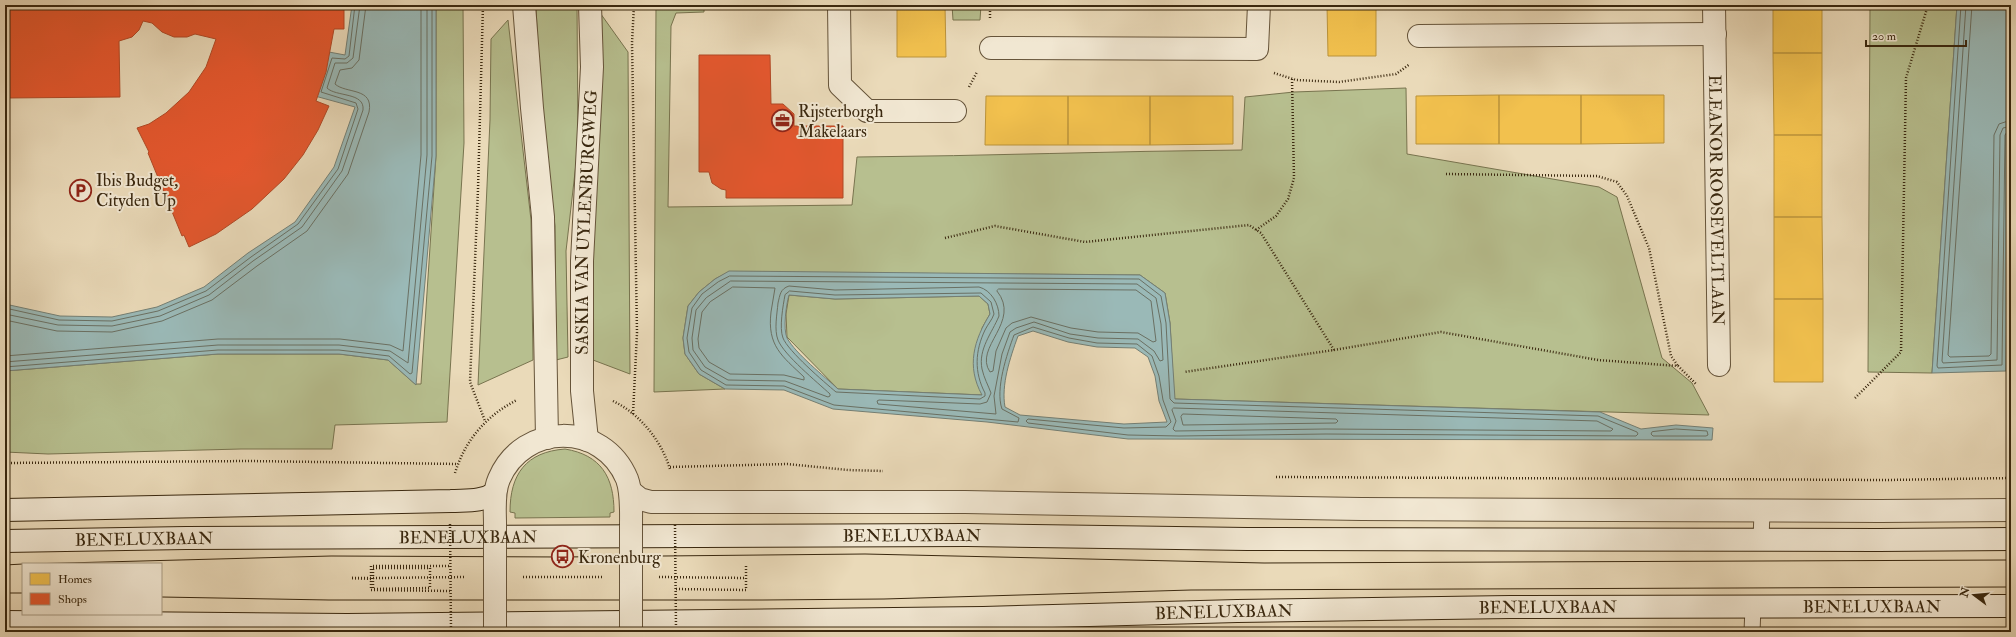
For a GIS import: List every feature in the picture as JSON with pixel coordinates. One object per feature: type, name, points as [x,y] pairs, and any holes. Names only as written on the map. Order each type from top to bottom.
[{"type":"main road","points":[[524,5],[532,108],[544,217],[547,438]]},
{"type":"main road","name":"SASKIA VAN UYLENBURGWEG","points":[[587,440],[582,391],[582,262],[592,67],[590,5]]},
{"type":"main road","points":[[839,5],[840,85],[867,111],[955,111]]},
{"type":"main road","points":[[991,48],[1257,49],[1259,5]]},
{"type":"main road","name":"ELEANOR ROOSEVELTLAAN","points":[[1714,5],[1719,365]]},
{"type":"main road","points":[[1419,36],[1715,34]]},
{"type":"main road","points":[[495,631],[495,493],[499,480],[513,457],[535,442],[547,438],[568,436],[587,440],[598,445],[616,460],[627,480],[630,491],[631,525],[631,631]]},
{"type":"main road","name":"BENELUXBAAN","points":[[630,491],[640,499],[651,502],[965,502],[1361,509],[1762,511],[2011,510]]},
{"type":"main road","points":[[5,510],[451,501],[479,500],[488,498],[495,493]]},
{"type":"main road","name":"BENELUXBAAN","points":[[5,541],[186,538],[951,535],[1247,540],[2011,539]]},
{"type":"main road","name":"BENELUXBAAN","points":[[5,622],[347,625],[983,618],[1237,611],[2011,606]]},
{"type":"lane","points":[[1762,511],[1762,540]]},
{"type":"lane","points":[[1752,632],[1753,607]]},
{"type":"path","points":[[483,5],[478,189],[470,382],[485,421]]},
{"type":"path","points":[[633,414],[637,333],[632,43],[634,5]]},
{"type":"path","points":[[1855,398],[1901,352],[1906,78],[1928,5]]},
{"type":"path","points":[[1257,49],[1271,72],[1292,78],[1339,82],[1396,74],[1411,63],[1419,36]]},
{"type":"path","points":[[1256,230],[1276,216],[1288,199],[1294,178],[1292,78]]},
{"type":"path","points":[[1446,174],[1597,176],[1617,182],[1627,196],[1649,248],[1671,356],[1678,366],[1699,387]]},
{"type":"path","points":[[945,238],[995,226],[1085,242],[1249,226],[1261,233],[1334,350]]},
{"type":"path","points":[[1184,372],[1334,350],[1441,332],[1598,360],[1678,366]]},
{"type":"path","points":[[5,463],[264,461],[458,464]]},
{"type":"path","points":[[670,467],[786,464],[848,470],[887,471]]},
{"type":"path","points":[[1276,477],[1887,480],[2011,478]]},
{"type":"path","points":[[450,524],[451,630]]},
{"type":"path","points":[[675,525],[676,629]]},
{"type":"path","points":[[450,566],[371,566],[372,578],[374,588],[430,588],[430,568],[374,568],[372,578],[371,590],[450,591]]},
{"type":"path","points":[[675,566],[683,566]]},
{"type":"path","points":[[676,589],[746,590],[746,566],[738,566]]},
{"type":"path","points":[[352,578],[470,577]]},
{"type":"path","points":[[518,577],[606,577]]},
{"type":"path","points":[[654,577],[746,578]]},
{"type":"green space","points":[[436,5],[463,5],[464,143],[447,422],[335,425],[332,449],[241,449],[48,454],[5,452],[5,371],[218,354],[339,354],[388,360],[415,384],[421,384],[436,156]]},
{"type":"green space","points":[[536,5],[577,5],[578,146],[566,251],[568,357],[556,360],[555,226],[540,103]]},
{"type":"green space","points":[[656,5],[704,5],[704,12],[676,13],[671,26],[668,207],[852,205],[857,157],[1242,150],[1245,97],[1294,92],[1406,88],[1407,154],[1599,187],[1617,197],[1662,358],[1692,383],[1709,415],[1174,399],[1170,323],[1165,293],[1140,275],[729,272],[715,279],[699,292],[688,306],[683,338],[685,354],[699,374],[725,389],[654,392]]},
{"type":"green space","points":[[952,5],[981,5],[980,20],[953,20]]},
{"type":"green space","points":[[1870,5],[1957,5],[1932,373],[1868,372]]},
{"type":"green space","points":[[598,10],[628,52],[630,374],[593,360],[589,238]]},
{"type":"green space","points":[[508,20],[531,220],[533,360],[478,385],[490,120],[491,39]]},
{"type":"green space","points":[[2011,41],[2011,371],[2006,371],[2010,44]]},
{"type":"green space","points":[[789,295],[835,299],[979,296],[988,304],[990,314],[982,328],[983,395],[838,389],[787,337],[786,314]]},
{"type":"green space","points":[[565,449],[588,456],[603,470],[608,478],[611,488],[614,512],[610,513],[610,517],[515,518],[515,513],[510,512],[511,499],[517,476],[523,467],[530,460],[540,455],[551,451]]},
{"type":"water","points":[[352,5],[436,5],[436,156],[416,385],[388,360],[339,354],[218,354],[5,371],[5,304],[60,316],[112,317],[157,307],[204,287],[248,253],[295,222],[334,167],[355,107],[315,96],[329,52],[345,55]]},
{"type":"water","points":[[1957,5],[2011,5],[2006,371],[1932,373]]},
{"type":"water","points":[[729,271],[1140,275],[1165,293],[1170,323],[1175,399],[1600,412],[1641,429],[1676,425],[1713,428],[1712,440],[1128,439],[987,422],[833,409],[784,390],[725,389],[699,374],[685,354],[683,338],[688,306],[699,292],[715,279]],"holes":[[[789,295],[835,299],[979,296],[988,304],[990,314],[976,343],[973,363],[974,374],[982,395],[838,389],[803,358],[787,338],[785,323]],[[1033,331],[1068,342],[1097,347],[1135,348],[1148,357],[1155,376],[1159,401],[1167,422],[1124,424],[1020,415],[1005,407],[1005,381],[1009,362],[1018,336]]]},
{"type":"building: Homes","points":[[897,5],[945,5],[946,57],[897,57]]},
{"type":"building: Homes","points":[[1327,5],[1376,5],[1376,56],[1328,56]]},
{"type":"building: Homes","points":[[1773,5],[1822,5],[1822,53],[1773,53]]},
{"type":"building: Homes","points":[[1773,53],[1822,53],[1822,135],[1774,135]]},
{"type":"building: Homes","points":[[1499,95],[1581,95],[1581,144],[1499,144]]},
{"type":"building: Homes","points":[[1499,95],[1499,144],[1416,144],[1416,96]]},
{"type":"building: Homes","points":[[1581,95],[1664,95],[1664,143],[1581,144]]},
{"type":"building: Homes","points":[[986,96],[1068,96],[1068,145],[985,145]]},
{"type":"building: Homes","points":[[1068,96],[1150,96],[1150,145],[1068,145]]},
{"type":"building: Homes","points":[[1150,96],[1233,96],[1233,144],[1150,145]]},
{"type":"building: Homes","points":[[1774,135],[1822,135],[1822,217],[1774,217]]},
{"type":"building: Homes","points":[[1774,217],[1822,217],[1823,299],[1774,299]]},
{"type":"building: Homes","points":[[1774,299],[1823,299],[1823,382],[1774,382]]},
{"type":"building: Shops","points":[[5,5],[344,5],[344,29],[334,29],[326,72],[316,101],[329,106],[318,130],[303,155],[284,179],[252,209],[216,234],[189,247],[184,235],[182,236],[148,153],[149,152],[137,128],[149,124],[166,113],[189,92],[206,67],[216,39],[195,34],[187,37],[174,37],[162,32],[152,23],[143,21],[139,30],[132,37],[119,41],[120,97],[5,98]]},
{"type":"building: Shops","points":[[699,55],[770,55],[771,104],[783,104],[794,114],[794,126],[843,126],[843,198],[726,198],[726,190],[721,189],[712,183],[709,172],[699,172]]},
{"type":"tram line","points":[[66,563],[331,556],[562,557],[865,554],[1264,563],[2011,560]]},
{"type":"tram line","points":[[5,565],[22,564]]},
{"type":"tram line","points":[[162,597],[329,600],[763,600],[884,599],[1191,590],[2011,587]]},
{"type":"tram line","points":[[5,593],[22,593]]},
{"type":"place","name":"Rijsterborgh Makelaars","points":[[782,121]]},
{"type":"place","name":"Ibis Budget, Cityden Up","points":[[81,190]]},
{"type":"place","name":"Kronenburg","points":[[562,557]]}]
